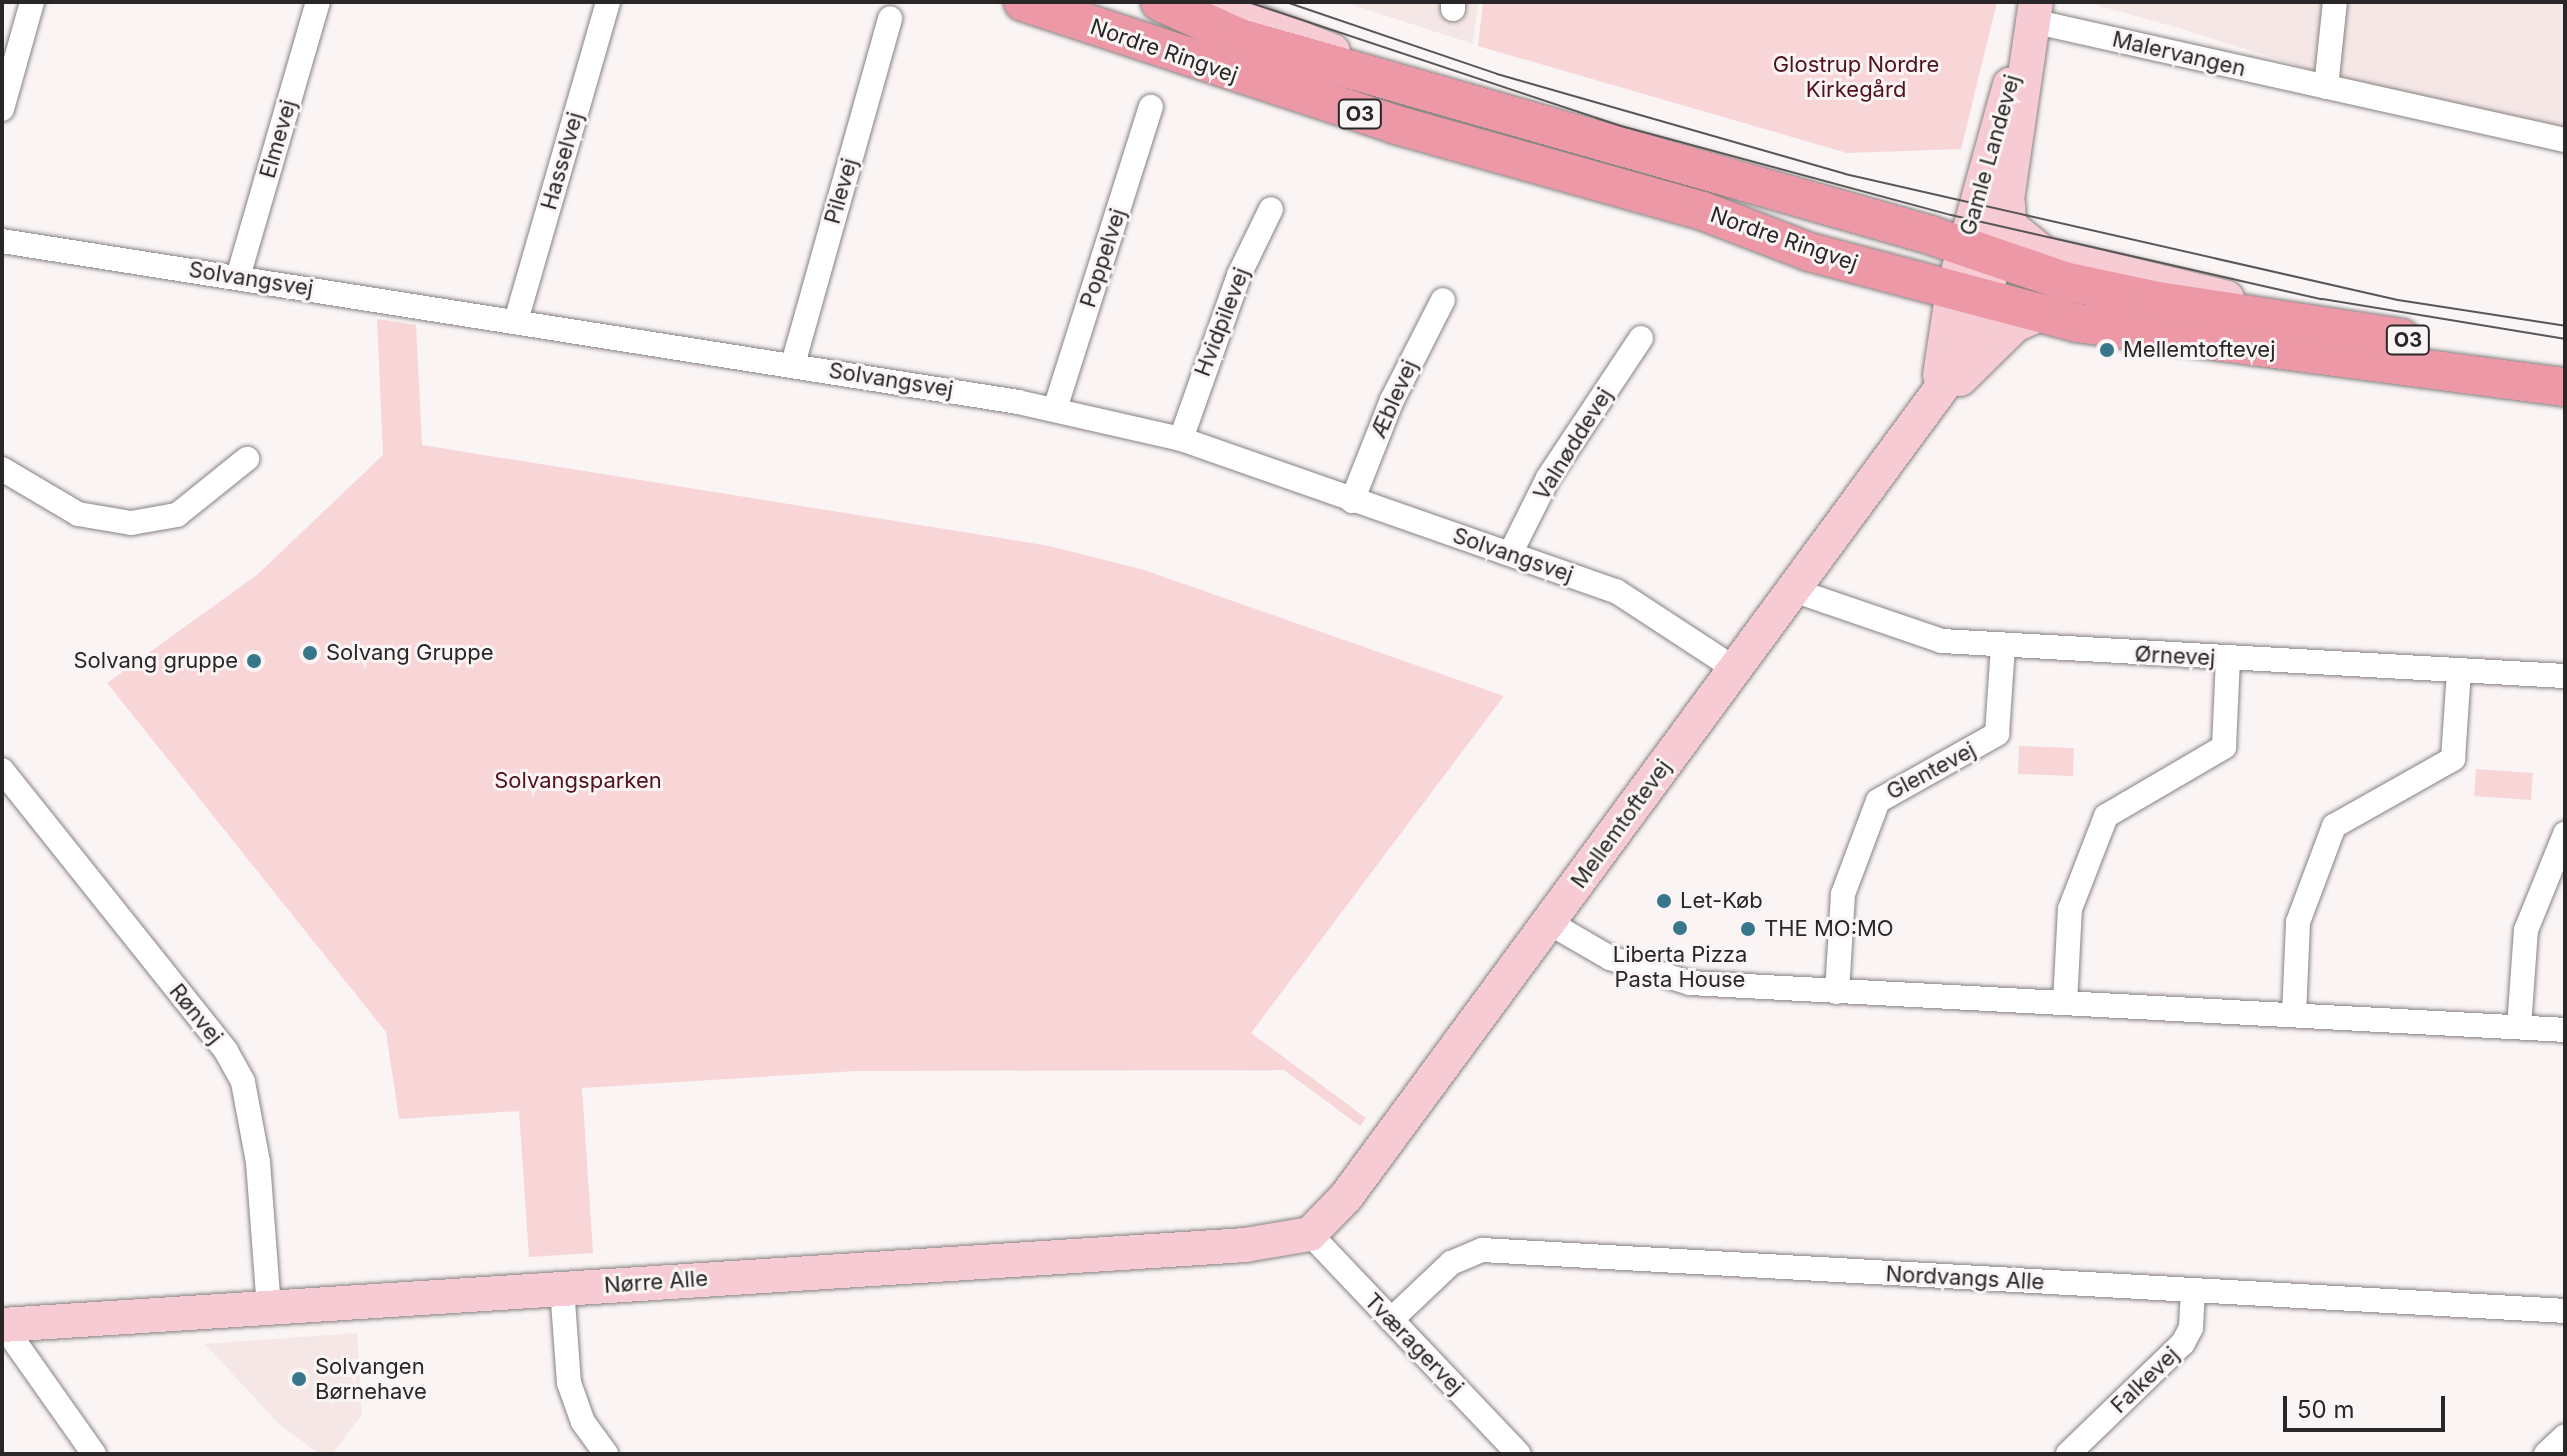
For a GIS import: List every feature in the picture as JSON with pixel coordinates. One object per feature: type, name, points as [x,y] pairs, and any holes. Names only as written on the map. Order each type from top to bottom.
[{"type":"main road","name":"Nordre Ringvej","points":[[1023,2],[1170,54],[1703,211],[1809,252],[2064,281],[2252,315],[2565,361]]},
{"type":"main road","name":"Nordre Ringvej","points":[[1184,4],[1240,38],[1409,88],[1972,271],[2040,314],[2129,333],[2367,359],[2565,387]]},
{"type":"street","points":[[2,109],[32,2]]},
{"type":"street","name":"Elmevej","points":[[238,277],[318,2]]},
{"type":"street","name":"Hasselvej","points":[[516,321],[608,2]]},
{"type":"street","points":[[1067,2],[1161,28],[1184,4]]},
{"type":"street","points":[[2326,87],[2335,2]]},
{"type":"street","points":[[1170,54],[1184,4]]},
{"type":"street","name":"Malervangen","points":[[2034,12],[2326,87],[2565,140]]},
{"type":"street","name":"Gamle Landevej","points":[[1972,271],[2008,204],[2029,76],[2034,12]]},
{"type":"street","name":"Gamle Landevej","points":[[1972,271],[2034,12]]},
{"type":"street","name":"Pilevej","points":[[793,364],[890,18]]},
{"type":"street","name":"Poppelvej","points":[[1055,409],[1151,107]]},
{"type":"street","points":[[2008,204],[2009,225],[2044,254],[2202,290],[2239,302],[2252,315]]},
{"type":"street","name":"Hvidpilevej","points":[[1181,439],[1239,275],[1271,209]]},
{"type":"street","name":"Solvangsvej","points":[[2,241],[793,364],[1055,409],[1181,439],[1616,591],[1735,669]]},
{"type":"street","name":"Mellemtoftevej","points":[[1927,409],[1972,271]]},
{"type":"street","name":"Æblevej","points":[[1352,501],[1392,400],[1443,300]]},
{"type":"street","name":"Mellemtoftevej","points":[[1310,1234],[1346,1197],[1927,409],[2015,325],[2040,314]]},
{"type":"street","name":"Valnøddevej","points":[[1511,552],[1548,478],[1641,338]]},
{"type":"street","points":[[2,469],[78,514],[131,523],[177,515],[247,459]]},
{"type":"street","name":"Ørnevej","points":[[1793,590],[1914,635],[2003,647],[2565,676]]},
{"type":"street","name":"Glentevej","points":[[1837,992],[1843,894],[1878,801],[1997,734],[2003,647]]},
{"type":"street","points":[[2065,1003],[2070,909],[2106,816],[2224,747],[2228,658]]},
{"type":"street","points":[[2294,1015],[2297,925],[2334,826],[2453,759],[2459,671]]},
{"type":"street","name":"Rønvej","points":[[2,770],[226,1051],[243,1082],[257,1148],[269,1308]]},
{"type":"street","points":[[2519,1027],[2526,930],[2565,834]]},
{"type":"street","points":[[1548,922],[1595,952],[1666,979],[1837,992],[2565,1030]]},
{"type":"street","name":"Nørre Alle","points":[[2,1325],[1245,1245],[1310,1234]]},
{"type":"street","name":"Tværagervej","points":[[1310,1234],[1519,1454]]},
{"type":"street","name":"Nordvangs Alle","points":[[1391,1320],[1451,1263],[1482,1250],[2565,1311]]},
{"type":"street","points":[[562,1288],[569,1383],[583,1422],[606,1454]]},
{"type":"street","name":"Falkevej","points":[[2068,1454],[2183,1343],[2191,1328],[2193,1291]]},
{"type":"street","points":[[2,1325],[94,1454]]},
{"type":"street","points":[[2546,1454],[2565,1436]]},
{"type":"shaded area","points":[[1344,2],[1478,2],[1473,44]]},
{"type":"shaded area","points":[[2086,2],[2565,2],[2565,150],[2182,29]]},
{"type":"shaded area","name":"Solvangen Børnehave","points":[[357,1333],[362,1414],[332,1454],[319,1454],[278,1423],[205,1344]]},
{"type":"green space","name":"Glostrup Nordre Kirkegård","points":[[1483,2],[1997,2],[1961,149],[1847,153],[1478,46]]},
{"type":"green space","name":"Solvangsparken","points":[[377,319],[416,325],[422,445],[1050,546],[1144,570],[1504,696],[1251,1033],[1366,1118],[1360,1126],[1284,1070],[857,1071],[582,1088],[593,1253],[529,1257],[519,1111],[399,1119],[386,1032],[107,683],[258,574],[383,455]]},
{"type":"green space","points":[[2019,746],[2074,748],[2073,776],[2018,774]]},
{"type":"green space","points":[[2476,769],[2533,773],[2531,800],[2474,796]]},
{"type":"tram line","points":[[1248,2],[1621,126],[1951,215],[2322,299],[2565,339]]},
{"type":"tram line","points":[[1286,2],[1497,74],[1845,174],[2398,300],[2565,326]]},
{"type":"place","name":"Mellemtoftevej","points":[[2107,350]]},
{"type":"place","name":"Solvang Gruppe","points":[[310,653]]},
{"type":"place","name":"Solvang gruppe","points":[[254,661]]},
{"type":"place","name":"Let-Køb","points":[[1664,901]]},
{"type":"place","name":"Liberta Pizza Pasta House","points":[[1680,928]]},
{"type":"place","name":"THE MO:MO","points":[[1748,929]]},
{"type":"place","name":"Solvangen Børnehave","points":[[299,1379]]}]
